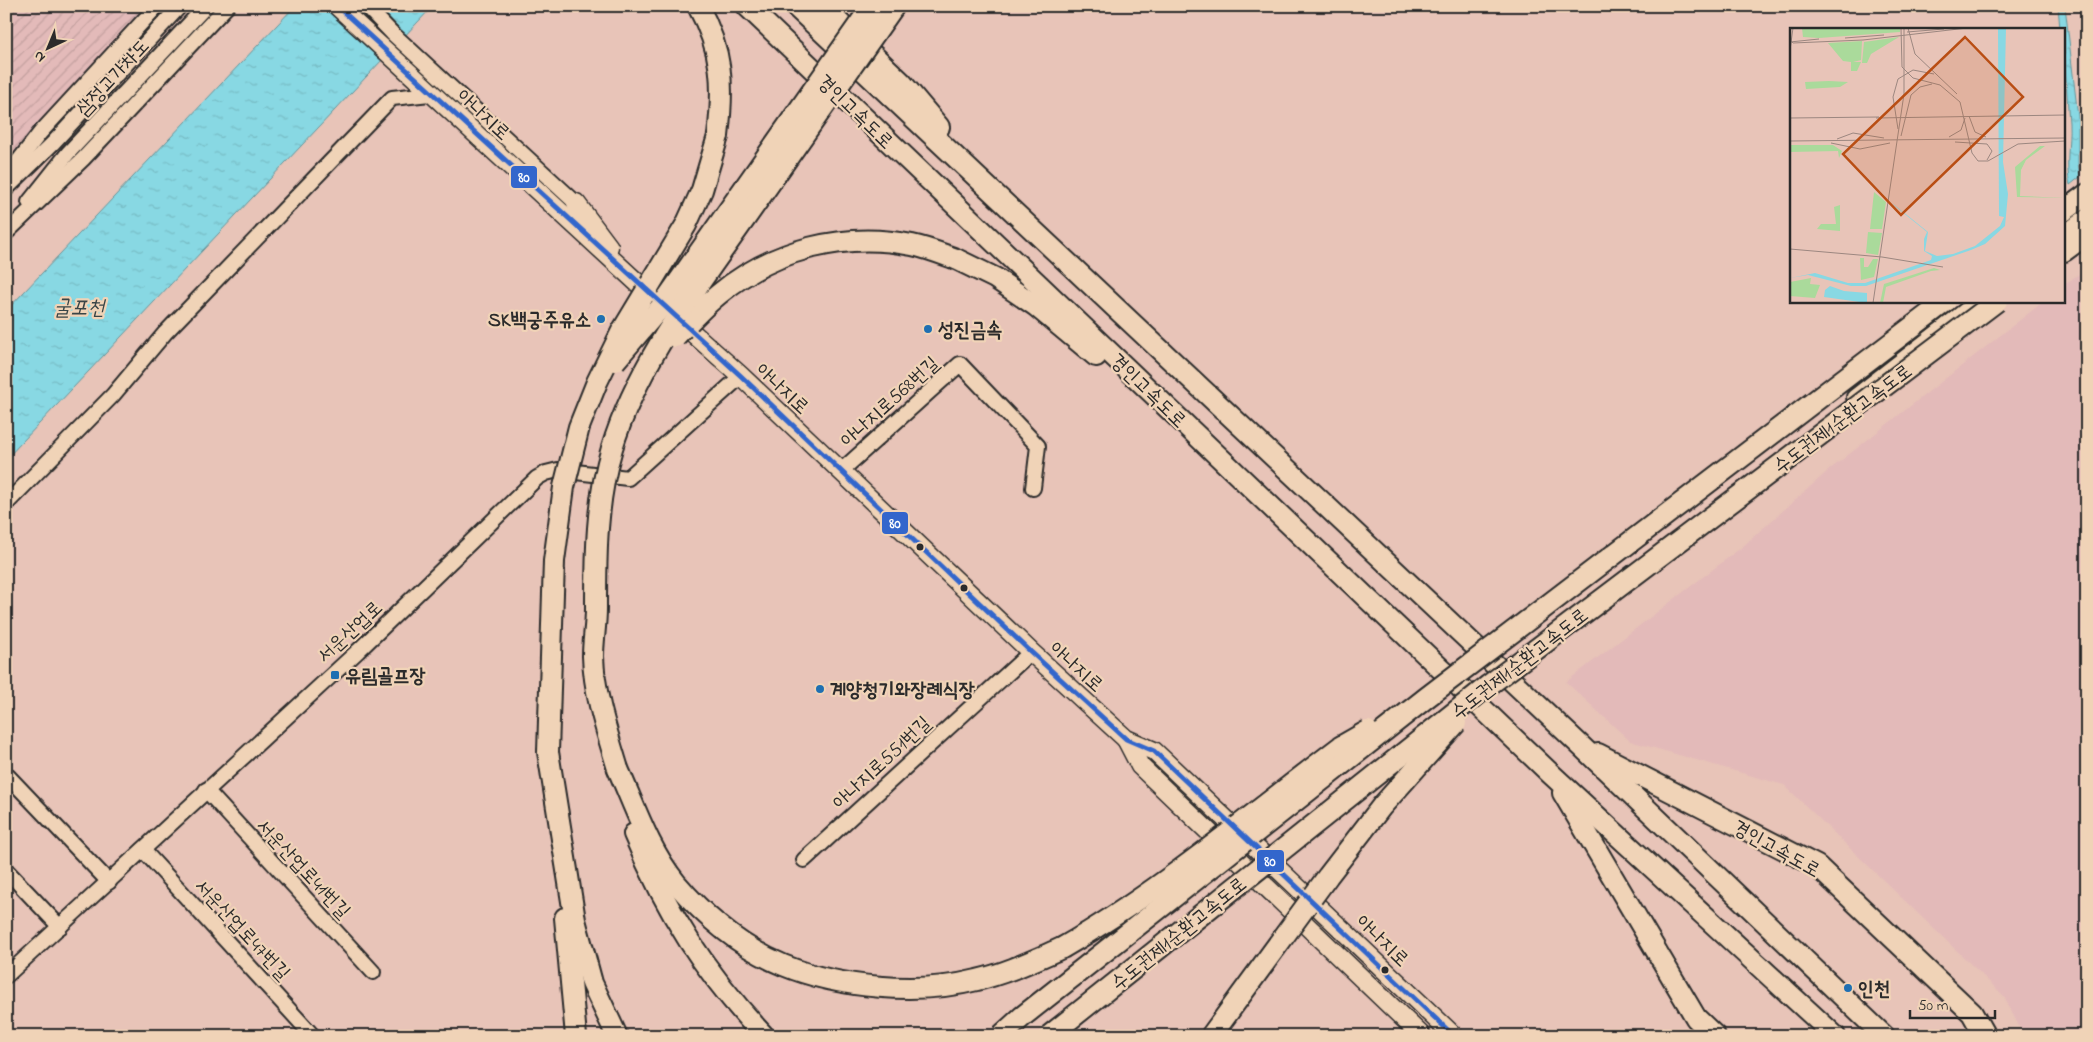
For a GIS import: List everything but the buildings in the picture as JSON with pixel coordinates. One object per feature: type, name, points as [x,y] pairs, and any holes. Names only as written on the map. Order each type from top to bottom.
[{"type":"highway","points":[[576,1036],[548,752],[554,561],[562,496],[579,427],[597,382],[622,331],[686,226],[702,190],[718,136],[722,102],[720,64],[708,26],[698,6]]},
{"type":"highway","name":"경인고속도로","points":[[747,6],[1551,774],[1835,1036]]},
{"type":"highway","name":"경인고속도로","points":[[795,6],[1578,744],[1884,1036]]},
{"type":"highway","points":[[822,6],[902,83],[994,194]]},
{"type":"highway","points":[[597,382],[660,308],[872,6]]},
{"type":"highway","points":[[764,1036],[698,957],[674,918],[649,870],[631,825],[618,769],[601,710],[593,657],[600,499],[612,448],[630,401],[649,363],[688,300],[894,6]]},
{"type":"highway","points":[[2066,210],[2087,194]]},
{"type":"highway","points":[[2066,250],[2087,234]]},
{"type":"highway","points":[[649,363],[699,311],[720,293],[756,269],[795,251],[838,242],[874,240],[913,245],[956,259],[995,278],[1028,300],[1087,349],[1152,393]]},
{"type":"highway","name":"수도권제1순환고속도로","points":[[1001,1036],[1023,1016],[1426,698],[1945,302]]},
{"type":"highway","name":"수도권제1순환고속도로","points":[[1049,1036],[1489,685],[1996,302]]},
{"type":"highway","points":[[1211,1036],[1287,930],[1382,806],[1489,685]]},
{"type":"highway","points":[[618,769],[649,840],[675,882],[709,918],[746,946],[784,966],[830,979],[881,988],[931,987],[976,981],[1013,969],[1062,948],[1102,925],[1154,889],[1340,747],[1426,698]]},
{"type":"highway","name":"경인고속도로","points":[[1578,744],[1817,866],[1972,1012],[1985,1036]]},
{"type":"highway","points":[[548,752],[575,920],[592,982],[617,1036]]},
{"type":"highway","name":"경인고속도로","points":[[1551,774],[1696,1018],[1715,1036]]},
{"type":"main road","name":"아나지로","points":[[337,6],[633,280],[741,376],[1031,652],[1126,739],[1154,751],[1454,1036]]},
{"type":"main road","points":[[576,202],[633,280]]},
{"type":"main road","name":"아나지로","points":[[1126,739],[1140,766],[1422,1036]]},
{"type":"street","points":[[6,177],[40,134],[157,6]]},
{"type":"street","name":"삼정고가차도","points":[[6,189],[53,143],[180,6]]},
{"type":"street","name":"삼정고가차도","points":[[6,229],[68,154],[206,6]]},
{"type":"street","points":[[6,233],[84,159],[227,6]]},
{"type":"street","points":[[366,6],[392,33],[576,202]]},
{"type":"street","points":[[6,504],[113,395],[165,333],[392,98],[430,94]]},
{"type":"street","points":[[2066,232],[2087,216]]},
{"type":"street","points":[[1854,397],[1976,302]]},
{"type":"street","name":"아나지로568번길","points":[[841,472],[960,364],[1038,446],[1033,488]]},
{"type":"street","name":"서운산업로","points":[[6,976],[358,651],[537,478],[558,470],[628,478],[741,376]]},
{"type":"street","name":"아나지로551번길","points":[[804,860],[1031,652]]},
{"type":"street","points":[[6,774],[109,882]]},
{"type":"street","name":"서운산업로41번길","points":[[206,790],[373,972]]},
{"type":"street","name":"서운산업로47번길","points":[[142,850],[313,1036]]},
{"type":"street","points":[[6,870],[60,927]]},
{"type":"shaded area","points":[[6,6],[161,6],[6,177]]},
{"type":"shaded area","points":[[2087,268],[2087,1036],[2024,1036],[2003,995],[1784,785],[1630,741],[1566,682],[1742,547],[1829,470],[2043,302],[2066,302],[2066,284]]},
{"type":"water","name":"굴포천","points":[[295,6],[433,6],[6,459],[6,311]]},
{"type":"water","points":[[2058,6],[2065,6],[2078,117],[2078,163],[2080,177],[2070,185],[2068,169],[2069,123],[2066,79],[2066,28],[2060,28]]},
{"type":"transit line","name":"80","points":[[337,6],[741,376],[1031,652],[1126,739],[1154,751],[1454,1036]]},
{"type":"place","name":"SK백궁주유소","points":[[601,319]]},
{"type":"place","name":"성진금속","points":[[928,329]]},
{"type":"place","name":"유림골프장","points":[[335,675]]},
{"type":"place","name":"계양청기와장례식장","points":[[820,689]]},
{"type":"place","name":"인천","points":[[1848,988]]}]
